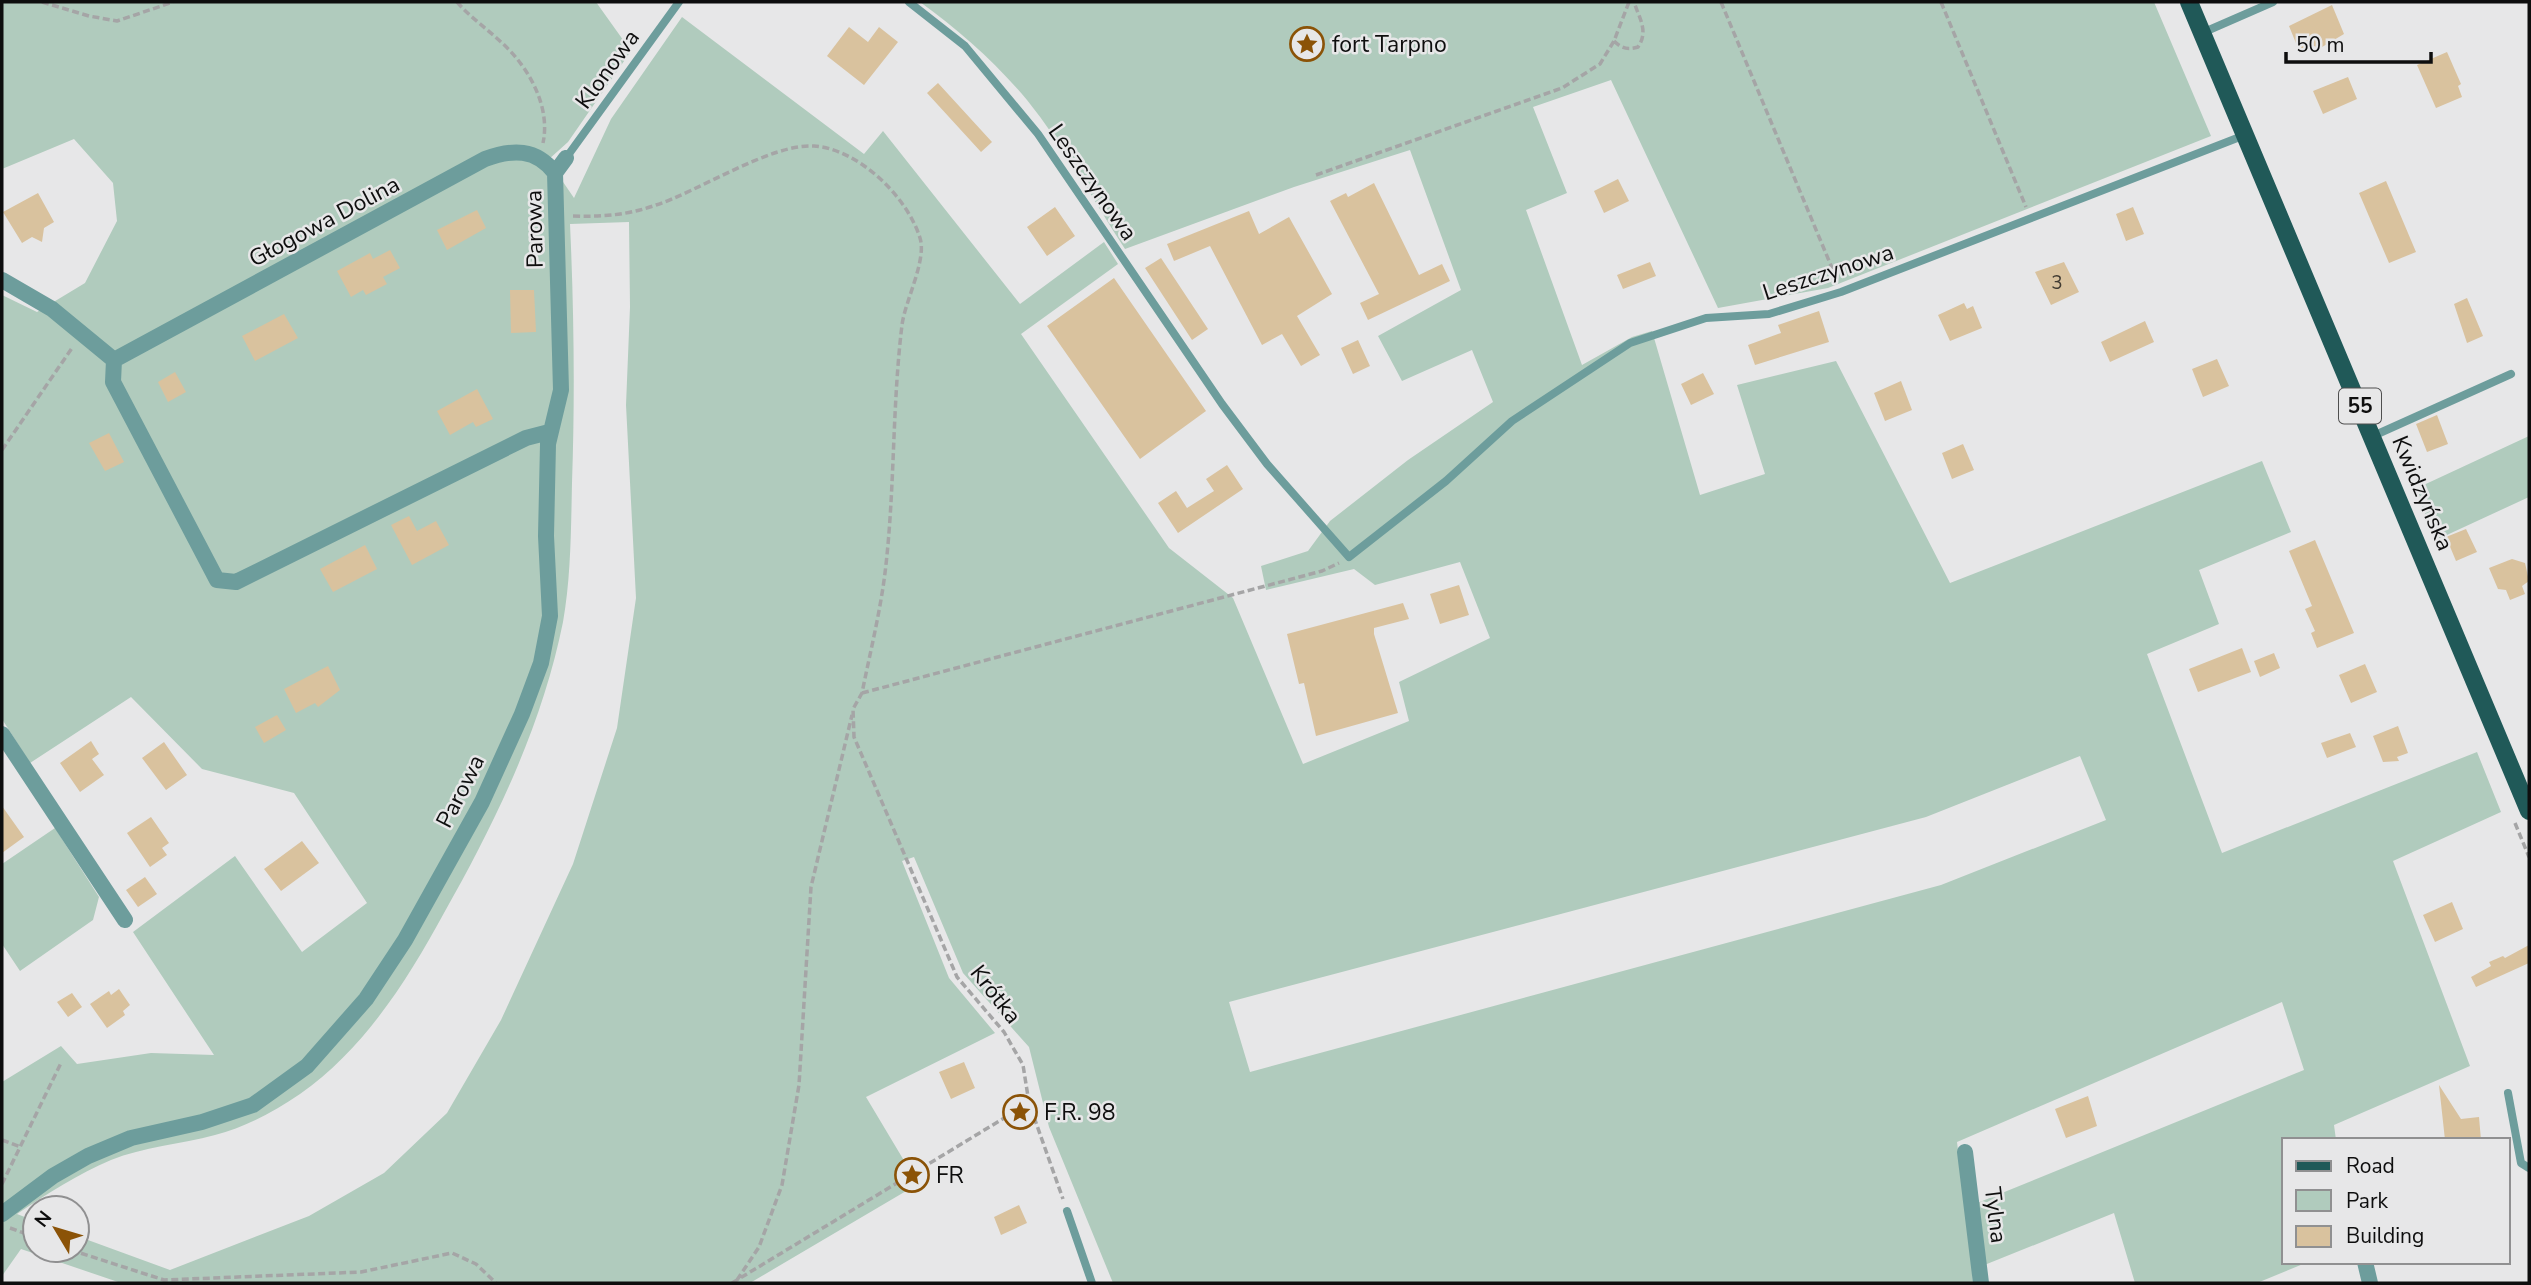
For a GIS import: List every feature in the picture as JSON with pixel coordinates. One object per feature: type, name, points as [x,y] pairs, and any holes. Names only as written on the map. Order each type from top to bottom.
[{"type":"main road","name":"Kwidzyńska","points":[[2189,2],[2529,811]]},
{"type":"street","name":"Głogowa Dolina","points":[[114,360],[485,159],[508,150],[526,153],[551,167]]},
{"type":"street","name":"Parowa","points":[[2,1214],[53,1176],[88,1156],[131,1138],[202,1122],[253,1105],[307,1066],[366,999],[405,940],[482,802],[523,714],[541,663],[550,617],[546,536],[549,432],[558,410],[561,390],[557,216],[551,167],[566,158]]},
{"type":"street","points":[[2,280],[52,309],[114,360],[113,382],[217,580],[236,582],[526,438],[549,432]]},
{"type":"street","points":[[2,734],[125,919]]},
{"type":"street","name":"Tylna","points":[[1965,1152],[1981,1283]]},
{"type":"street","points":[[2365,1264],[2370,1283]]},
{"type":"lane","name":"Klonowa","points":[[566,158],[679,2]]},
{"type":"lane","name":"Leszczynowa","points":[[909,2],[965,46],[1038,134],[1222,404],[1267,464],[1349,557],[1446,481],[1512,421],[1630,343],[1706,318],[1769,314],[1841,292],[2245,135]]},
{"type":"lane","points":[[2202,33],[2273,2]]},
{"type":"lane","points":[[2373,436],[2511,374]]},
{"type":"lane","points":[[2508,1093],[2521,1163],[2529,1168]]},
{"type":"lane","points":[[1067,1211],[1093,1283]]},
{"type":"path","points":[[42,2],[117,21],[173,2]]},
{"type":"path","points":[[457,2],[502,43],[528,73],[547,126],[542,146],[551,167]]},
{"type":"path","points":[[1614,41],[1620,47],[1630,49],[1639,47],[1643,40],[1644,31],[1632,2]]},
{"type":"path","points":[[1316,176],[1562,88],[1600,64],[1632,2]]},
{"type":"path","points":[[1721,2],[1837,279]]},
{"type":"path","points":[[1941,2],[2029,212]]},
{"type":"path","points":[[557,216],[612,217],[657,205],[739,167],[811,145],[843,150],[873,170],[901,204],[920,239],[919,259],[902,323],[885,574],[862,693],[853,709],[811,887],[799,1085],[782,1185],[759,1247],[737,1280]]},
{"type":"path","points":[[2,450],[82,333]]},
{"type":"path","points":[[862,693],[1322,571],[1349,557]]},
{"type":"path","name":"Krótka","points":[[853,709],[854,737],[862,759],[951,965],[957,977],[1004,1032],[1023,1065],[1029,1103],[1067,1211]]},
{"type":"path","points":[[2,1184],[61,1063]]},
{"type":"path","points":[[732,1283],[1029,1103]]},
{"type":"path","points":[[2,1140],[21,1147]]},
{"type":"path","points":[[2,1224],[21,1231]]},
{"type":"path","points":[[91,1256],[164,1280],[361,1272],[452,1253],[476,1264],[496,1283]]},
{"type":"green space","points":[[2,2],[596,2],[631,51],[568,142],[548,160],[574,198],[611,119],[682,17],[864,154],[883,131],[1020,304],[1104,242],[1118,264],[1021,334],[1169,548],[1233,598],[1303,764],[1409,721],[1399,682],[1490,638],[1460,562],[1375,585],[1354,569],[1266,590],[1261,566],[1308,551],[1330,521],[1408,460],[1493,402],[1472,350],[1402,381],[1378,336],[1461,290],[1410,150],[1294,187],[1125,249],[1066,154],[1027,100],[976,48],[920,2],[2154,2],[2211,136],[1828,288],[1718,308],[1611,80],[1533,107],[1567,193],[1526,210],[1582,365],[1632,337],[1652,331],[1700,495],[1765,474],[1737,385],[1836,361],[1950,583],[2262,461],[2291,532],[2199,570],[2219,624],[2147,654],[2222,853],[2477,752],[2501,812],[2393,861],[2470,1066],[2334,1125],[2336,1138],[2282,1138],[2282,1264],[2303,1264],[2257,1283],[2135,1283],[2114,1213],[1972,1270],[1973,1283],[1113,1283],[1049,1127],[1029,1047],[963,973],[914,857],[902,861],[949,978],[995,1033],[866,1097],[918,1184],[750,1283],[121,1283],[65,1264],[91,1264],[91,1241],[170,1270],[309,1216],[384,1173],[447,1113],[501,1020],[573,864],[617,728],[636,598],[626,405],[630,307],[629,222],[570,224],[574,418],[568,588],[563,622],[543,698],[515,772],[482,843],[399,988],[364,1035],[323,1076],[270,1113],[226,1132],[123,1156],[49,1194],[21,1194],[21,1211],[17,1214],[21,1216],[21,1249],[2,1276],[2,1082],[61,1046],[77,1064],[151,1053],[214,1055],[133,932],[235,856],[302,952],[367,903],[294,793],[202,769],[131,697],[30,763],[2,719],[2,295],[37,312],[85,283],[117,221],[113,183],[74,139],[2,169]],"holes":[[[2080,756],[2106,820],[1941,885],[1250,1072],[1229,1002],[1926,817]],[[2282,1002],[2304,1070],[1965,1208],[1957,1142]]]},
{"type":"green space","points":[[2529,436],[2529,497],[2436,540],[2415,489]]},
{"type":"green space","points":[[55,828],[99,897],[93,920],[20,971],[2,944],[2,864]]},
{"type":"building","points":[[2332,5],[2344,34],[2317,50],[2315,46],[2300,53],[2289,26]]},
{"type":"building","points":[[849,27],[868,42],[879,27],[898,42],[864,85],[827,56]]},
{"type":"building","points":[[2447,52],[2461,84],[2458,86],[2462,97],[2436,108],[2417,65]]},
{"type":"building","points":[[2348,77],[2357,99],[2323,114],[2313,91]]},
{"type":"building","points":[[938,83],[992,142],[981,152],[927,93]]},
{"type":"building","points":[[1618,179],[1629,201],[1604,213],[1594,191]]},
{"type":"building","points":[[2386,181],[2416,252],[2389,263],[2359,193]]},
{"type":"building","points":[[1374,183],[1419,275],[1442,264],[1450,281],[1368,320],[1360,303],[1379,294],[1330,201],[1346,193],[1348,197]]},
{"type":"building","points":[[38,193],[54,222],[44,228],[42,242],[32,237],[22,243],[3,212]]},
{"type":"building","points":[[1055,207],[1075,236],[1047,256],[1027,227]]},
{"type":"building","points":[[2133,207],[2144,234],[2126,241],[2116,214]]},
{"type":"building","points":[[477,210],[486,228],[447,250],[437,230]]},
{"type":"building","points":[[1249,211],[1259,234],[1289,217],[1332,294],[1297,316],[1320,355],[1301,366],[1282,334],[1262,345],[1210,246],[1174,261],[1167,244]]},
{"type":"building","points":[[390,250],[400,268],[383,277],[387,284],[366,295],[363,290],[351,297],[337,271],[370,253],[373,259]]},
{"type":"building","points":[[1161,258],[1208,329],[1192,340],[1145,268]]},
{"type":"building","points":[[1650,262],[1656,276],[1623,289],[1617,275]]},
{"type":"building","points":[[2064,262],[2079,292],[2051,305],[2035,272]]},
{"type":"building","points":[[1114,278],[1206,411],[1140,459],[1047,326]]},
{"type":"building","points":[[510,290],[534,290],[536,332],[511,333]]},
{"type":"building","points":[[2467,298],[2483,336],[2467,343],[2454,304]]},
{"type":"building","points":[[1964,303],[1967,309],[1973,306],[1982,328],[1950,341],[1938,315]]},
{"type":"building","points":[[1819,311],[1829,342],[1755,365],[1748,345],[1781,333],[1778,325]]},
{"type":"building","points":[[284,314],[298,338],[255,361],[242,336]]},
{"type":"building","points":[[2145,321],[2154,342],[2110,362],[2101,342]]},
{"type":"building","points":[[1358,340],[1370,366],[1353,374],[1341,348]]},
{"type":"building","points":[[2217,359],[2229,386],[2203,397],[2192,369]]},
{"type":"building","points":[[175,372],[186,392],[168,402],[158,382]]},
{"type":"building","points":[[1703,373],[1714,394],[1691,405],[1681,384]]},
{"type":"building","points":[[1901,381],[1912,410],[1885,421],[1874,393]]},
{"type":"building","points":[[477,389],[493,419],[476,427],[473,422],[450,435],[437,411]]},
{"type":"building","points":[[2437,415],[2448,444],[2427,452],[2416,424]]},
{"type":"building","points":[[109,433],[124,462],[105,471],[89,443]]},
{"type":"building","points":[[1963,444],[1974,470],[1952,479],[1942,453]]},
{"type":"building","points":[[1227,465],[1243,489],[1178,533],[1158,503],[1176,491],[1187,508],[1214,491],[1206,479]]},
{"type":"building","points":[[409,516],[417,531],[436,521],[449,545],[412,565],[391,525]]},
{"type":"building","points":[[2466,529],[2477,552],[2456,561],[2446,537]]},
{"type":"building","points":[[2315,540],[2354,633],[2317,648],[2311,633],[2315,631],[2305,609],[2312,606],[2289,551]]},
{"type":"building","points":[[365,545],[377,569],[333,592],[320,569]]},
{"type":"building","points":[[2512,559],[2525,563],[2529,581],[2522,586],[2525,594],[2510,600],[2506,590],[2498,589],[2489,568]]},
{"type":"building","points":[[1459,585],[1469,615],[1440,624],[1430,594]]},
{"type":"building","points":[[1403,603],[1409,619],[1374,628],[1398,713],[1316,736],[1304,683],[1299,684],[1287,634]]},
{"type":"building","points":[[2242,648],[2251,672],[2198,692],[2189,669]]},
{"type":"building","points":[[2274,653],[2280,668],[2260,677],[2254,661]]},
{"type":"building","points":[[2365,664],[2377,692],[2351,703],[2339,675]]},
{"type":"building","points":[[328,666],[340,690],[318,707],[315,703],[296,713],[284,689]]},
{"type":"building","points":[[277,715],[286,730],[264,743],[255,727]]},
{"type":"building","points":[[2398,726],[2408,753],[2397,757],[2399,761],[2383,762],[2373,736]]},
{"type":"building","points":[[2350,733],[2356,747],[2327,758],[2321,743]]},
{"type":"building","points":[[91,741],[99,754],[92,759],[104,775],[80,792],[60,763]]},
{"type":"building","points":[[164,742],[187,775],[166,790],[142,758]]},
{"type":"building","points":[[2,806],[24,837],[2,853]]},
{"type":"building","points":[[151,817],[169,843],[162,848],[167,855],[150,867],[127,833]]},
{"type":"building","points":[[302,841],[319,863],[281,891],[264,869]]},
{"type":"building","points":[[145,877],[157,894],[138,907],[126,890]]},
{"type":"building","points":[[2452,902],[2463,929],[2435,942],[2423,915]]},
{"type":"building","points":[[2529,945],[2529,963],[2476,987],[2471,977],[2491,966],[2489,962],[2503,956],[2505,958]]},
{"type":"building","points":[[119,989],[130,1005],[123,1011],[125,1015],[107,1028],[90,1004],[109,991],[111,995]]},
{"type":"building","points":[[72,993],[82,1007],[68,1017],[57,1002]]},
{"type":"building","points":[[964,1062],[975,1088],[951,1099],[939,1072]]},
{"type":"building","points":[[2439,1085],[2461,1119],[2479,1117],[2481,1138],[2445,1138]]},
{"type":"building","points":[[2088,1096],[2097,1126],[2066,1138],[2055,1109]]},
{"type":"building","points":[[1019,1205],[1027,1223],[1001,1235],[994,1217]]},
{"type":"place","name":"fort Tarpno","points":[[1307,44]]},
{"type":"place","name":"F.R. 98","points":[[1020,1112]]},
{"type":"place","name":"FR","points":[[912,1175]]}]
